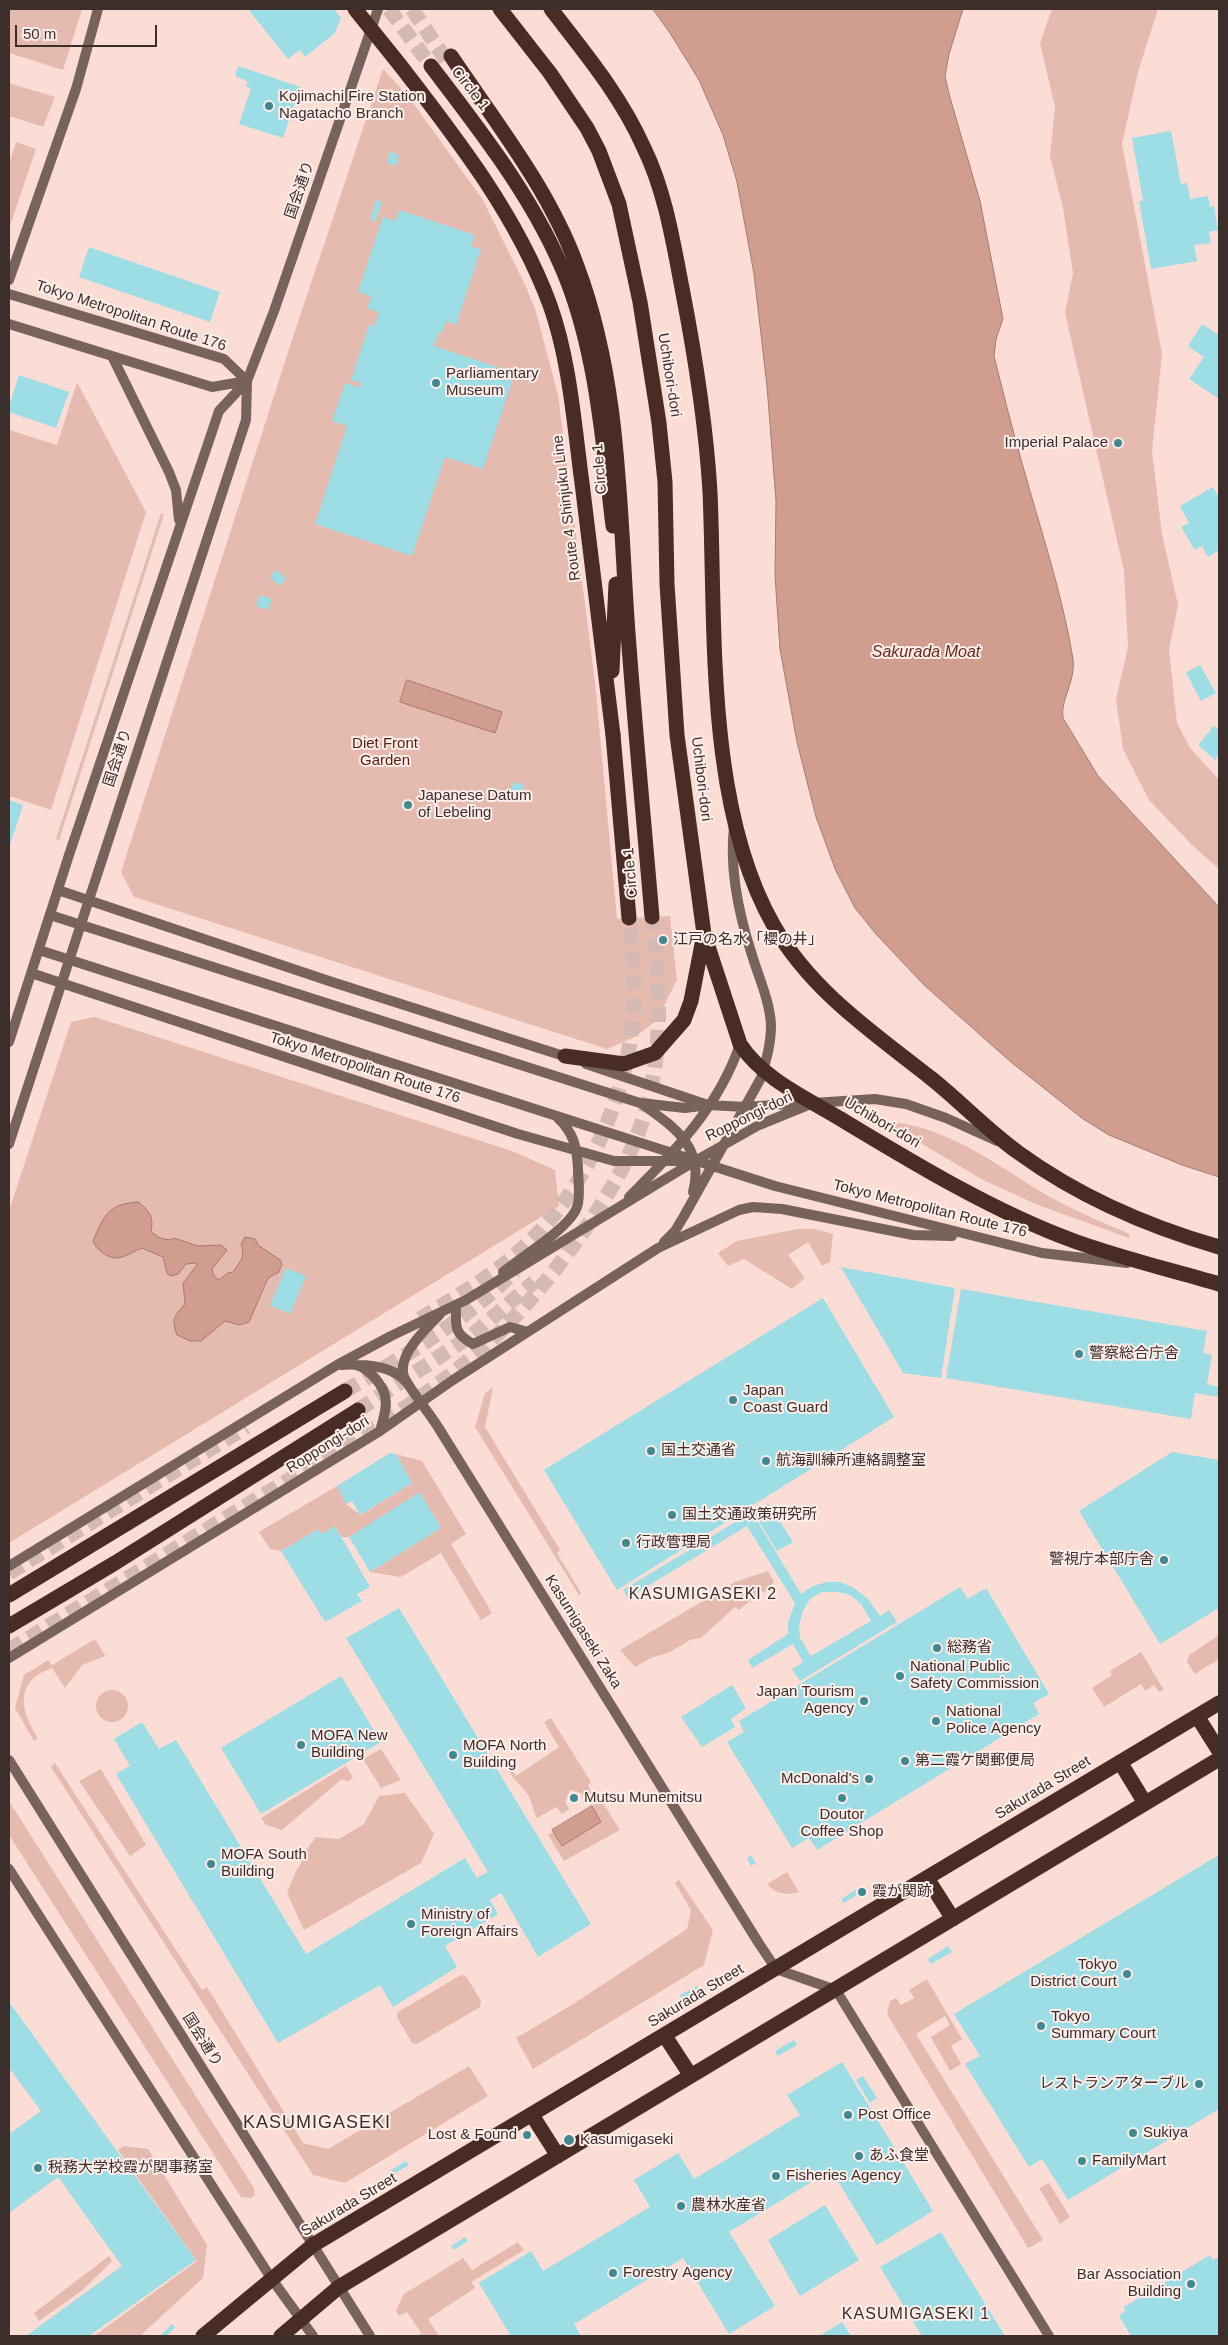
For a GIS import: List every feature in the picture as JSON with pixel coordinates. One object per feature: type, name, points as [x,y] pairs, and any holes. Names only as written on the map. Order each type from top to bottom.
[{"type":"highway","name":"Route 4 Shinjuku Line","points":[[355,9],[456,138],[479,172],[521,240],[550,306],[560,338],[574,416],[613,735]]},
{"type":"highway","name":"Uchibori-dori","points":[[500,9],[550,73],[587,128],[599,151],[619,204],[632,263],[660,433],[665,482],[667,584],[677,735],[704,934],[740,1044],[750,1059],[763,1070],[813,1103],[878,1142],[999,1208],[1073,1240],[1219,1284]]},
{"type":"highway","name":"Uchibori-dori","points":[[550,9],[616,96],[635,130],[655,173],[672,241],[688,318],[703,420],[710,491],[711,592],[720,732],[742,846],[757,891],[773,925],[805,971],[840,1006],[933,1080],[1017,1152],[1049,1173],[1087,1194],[1140,1218],[1219,1247]]},
{"type":"highway","name":"Circle 1","points":[[449,58],[511,146],[546,200],[564,234],[577,266],[597,330],[614,422],[622,516],[628,632],[652,917]]},
{"type":"highway","name":"Circle 1","points":[[431,66],[481,132],[534,213],[566,280],[578,314],[594,388],[613,525],[616,598],[612,673],[613,735]]},
{"type":"highway","points":[[613,735],[629,918]]},
{"type":"highway","points":[[565,1056],[624,1064],[655,1053],[674,1034],[686,1015],[704,934]]},
{"type":"highway","points":[[9,1596],[345,1391]]},
{"type":"highway","points":[[9,1626],[115,1563],[358,1410]]},
{"type":"highway","name":"Sakurada Street","points":[[203,2336],[313,2245],[1219,1703]]},
{"type":"highway","points":[[1197,1716],[1219,1751]]},
{"type":"highway","points":[[281,2336],[339,2287],[1219,1759]]},
{"type":"highway","points":[[1120,1762],[1145,1803]]},
{"type":"highway","points":[[927,1878],[953,1919]]},
{"type":"highway","points":[[664,2036],[691,2076]]},
{"type":"highway","points":[[532,2115],[558,2156]]},
{"type":"main road","points":[[9,280],[76,89],[98,9]]},
{"type":"main road","name":"国会通り","points":[[9,1144],[246,420],[247,381],[274,311],[378,9]]},
{"type":"main road","name":"Tokyo Metropolitan Route 176","points":[[9,294],[224,359],[247,381]]},
{"type":"main road","points":[[9,324],[212,387],[247,381]]},
{"type":"main road","points":[[112,356],[176,490],[180,507],[179,531]]},
{"type":"main road","name":"国会通り","points":[[9,1042],[58,890],[219,411],[247,381]]},
{"type":"main road","points":[[658,1248],[675,1231],[745,1107],[763,1070],[770,1038],[770,1018],[748,942],[735,887],[732,842],[735,817]]},
{"type":"main road","points":[[58,890],[709,1105]]},
{"type":"main road","points":[[50,915],[640,1103],[685,1108],[709,1105],[745,1107],[813,1103]]},
{"type":"main road","name":"Tokyo Metropolitan Route 176","points":[[39,950],[557,1117],[668,1158]]},
{"type":"main road","name":"Tokyo Metropolitan Route 176","points":[[32,973],[508,1130],[614,1161],[668,1158],[695,1161],[775,1186],[1042,1253],[1162,1268]]},
{"type":"main road","name":"Roppongi-dori","points":[[617,1209],[685,1140],[709,1105],[735,1058],[740,1044]]},
{"type":"main road","name":"Roppongi-dori","points":[[9,1566],[337,1365],[391,1336],[456,1306],[695,1161],[759,1125],[813,1103],[875,1099],[906,1104],[946,1118],[1017,1152]]},
{"type":"main road","points":[[640,1103],[669,1123],[685,1140],[695,1161],[696,1183],[690,1205]]},
{"type":"main road","points":[[466,1300],[563,1227],[575,1213],[579,1198],[577,1151],[571,1133],[557,1117]]},
{"type":"main road","points":[[658,1248],[739,1210],[752,1207],[782,1209],[913,1235],[972,1236]]},
{"type":"main road","name":"Roppongi-dori","points":[[9,1658],[380,1431],[658,1248]]},
{"type":"main road","points":[[456,1306],[457,1332],[462,1338],[473,1344],[510,1327],[528,1332]]},
{"type":"main road","name":"Kasumigaseki Zaka","points":[[440,1314],[412,1344],[403,1362],[404,1377],[422,1402],[776,1969]]},
{"type":"main road","points":[[337,1365],[373,1365],[395,1374],[403,1378],[422,1402]]},
{"type":"main road","points":[[356,1365],[370,1373],[382,1385],[385,1392],[385,1415],[380,1431]]},
{"type":"main road","name":"国会通り","points":[[9,1760],[370,2336]]},
{"type":"main road","points":[[9,1869],[271,2278],[313,2336]]},
{"type":"main road","points":[[776,1969],[836,1990],[1048,2336]]},
{"type":"green space","points":[[9,9],[82,9],[63,70],[9,53]]},
{"type":"green space","points":[[1052,9],[1158,9],[1138,72],[1122,144],[1162,354],[1152,451],[1162,534],[1178,605],[1169,650],[1177,723],[1190,748],[1219,780],[1219,869],[1193,846],[1149,800],[1123,749],[1116,699],[1128,647],[1124,571],[1065,313],[1073,273],[1063,208],[1050,156],[1055,107],[1040,43]]},
{"type":"green space","name":"Diet Front Garden","points":[[383,69],[408,96],[483,200],[526,287],[536,312],[558,395],[595,682],[617,919],[670,916],[677,980],[656,1021],[635,1037],[607,1049],[134,897],[121,872],[290,346]]},
{"type":"green space","points":[[9,83],[55,97],[43,127],[9,116]]},
{"type":"green space","points":[[16,142],[36,149],[9,229],[9,164]]},
{"type":"green space","points":[[77,382],[146,512],[51,810],[9,796],[9,430],[57,445]]},
{"type":"green space","points":[[161,513],[164,514],[59,840],[56,839]]},
{"type":"green space","points":[[95,1017],[512,1151],[555,1170],[559,1206],[9,1543],[9,1211],[71,1022]]},
{"type":"green space","points":[[893,1122],[915,1126],[956,1141],[1050,1197],[1130,1234],[1129,1238],[1038,1205],[983,1180],[887,1123]]},
{"type":"green space","points":[[797,1229],[815,1229],[833,1234],[830,1262],[822,1266],[808,1242],[788,1255],[805,1278],[792,1289],[744,1259],[728,1266],[718,1253],[737,1241]]},
{"type":"green space","points":[[493,1387],[485,1427],[560,1550],[557,1553],[581,1593],[579,1595],[475,1427],[485,1393]]},
{"type":"green space","points":[[396,1454],[422,1461],[466,1534],[451,1544],[492,1613],[481,1620],[441,1553],[401,1577],[370,1572],[441,1528],[420,1493],[349,1537],[342,1537],[335,1526],[322,1534],[318,1529],[281,1551],[270,1549],[259,1532],[337,1486],[346,1504],[361,1515],[412,1483]]},
{"type":"green space","points":[[768,1571],[774,1582],[764,1593],[762,1591],[739,1610],[735,1607],[701,1638],[690,1640],[670,1652],[651,1658],[635,1667],[620,1650],[735,1582]]},
{"type":"green space","points":[[1219,1635],[1219,1659],[1195,1674],[1187,1662],[1189,1655]]},
{"type":"green space","points":[[95,1639],[105,1656],[82,1665],[65,1688],[52,1668],[32,1680],[26,1688],[24,1707],[38,1738],[34,1741],[15,1708],[24,1675],[48,1660],[52,1665]]},
{"type":"green space","points":[[1141,1652],[1164,1690],[1159,1692],[1154,1685],[1145,1691],[1141,1684],[1104,1707],[1092,1688],[1112,1675],[1110,1671]]},
{"type":"green space","points":[[112,1690],[118,1691],[123,1695],[127,1700],[127,1712],[123,1717],[118,1721],[112,1722],[106,1721],[101,1717],[97,1712],[96,1706],[97,1700],[101,1695],[106,1691]]},
{"type":"green space","points":[[551,1718],[591,1782],[588,1785],[592,1794],[584,1799],[581,1793],[570,1790],[565,1802],[569,1809],[562,1814],[556,1807],[537,1818],[528,1795],[512,1777],[508,1765],[516,1776],[559,1747],[544,1722]]},
{"type":"green space","points":[[381,1749],[401,1780],[381,1788],[363,1759]]},
{"type":"green space","points":[[55,1763],[202,1990],[207,1987],[303,2143],[328,2149],[469,2066],[488,2096],[345,2183],[313,2175],[51,1767]]},
{"type":"green space","points":[[346,1766],[353,1777],[348,1782],[342,1779],[282,1830],[266,1825],[261,1818]]},
{"type":"green space","points":[[101,1769],[146,1845],[130,1856],[79,1781]]},
{"type":"green space","points":[[405,1793],[434,1834],[421,1863],[304,1930],[287,1893],[302,1862],[299,1860],[316,1837],[339,1839],[364,1824],[379,1796]]},
{"type":"green space","points":[[601,1800],[620,1830],[564,1861],[548,1835],[553,1832],[562,1846],[601,1822],[592,1806]]},
{"type":"green space","points":[[9,1801],[254,2188],[255,2195],[251,2198],[241,2197],[9,1835]]},
{"type":"green space","points":[[787,1872],[799,1892],[782,1893],[774,1890],[767,1884]]},
{"type":"green space","points":[[679,1880],[713,1930],[704,1965],[533,2069],[516,2038],[570,2006],[687,1929],[691,1910],[675,1883]]},
{"type":"green space","points":[[461,1975],[466,1976],[481,2001],[480,2007],[417,2044],[412,2043],[397,2017],[398,2012]]},
{"type":"green space","points":[[927,1979],[962,2039],[951,2046],[961,2064],[950,2071],[931,2037],[950,2025],[945,2016],[916,2034],[1043,2240],[1028,2248],[887,2014],[890,2001],[896,1998],[901,2005],[914,1998],[909,1990]]},
{"type":"green space","points":[[124,2146],[148,2149],[207,2245],[203,2278],[140,2336],[94,2336],[197,2261],[118,2150]]},
{"type":"green space","points":[[1049,2183],[1070,2217],[1060,2224],[1039,2188]]},
{"type":"green space","points":[[518,2242],[524,2250],[471,2282],[475,2288],[428,2319],[439,2336],[419,2336],[421,2333],[407,2312],[399,2316],[396,2310],[404,2294],[463,2258],[472,2270]]},
{"type":"green space","points":[[109,2256],[112,2261],[84,2289],[39,2321],[34,2313]]},
{"type":"water","name":"Sakurada Moat","points":[[653,9],[963,9],[949,54],[945,76],[980,201],[1003,319],[996,339],[994,356],[1018,450],[1057,585],[1073,659],[1072,675],[1064,704],[1063,718],[1098,776],[1219,907],[1219,1177],[1182,1165],[1109,1135],[1083,1119],[1012,1063],[924,985],[876,934],[855,908],[836,871],[816,817],[797,742],[780,649],[775,576],[776,501],[767,386],[754,274],[737,182],[723,135],[699,80]]},
{"type":"water","points":[[407,680],[502,712],[495,733],[400,702]]},
{"type":"water","points":[[138,1202],[146,1208],[150,1215],[152,1222],[151,1232],[160,1238],[170,1240],[174,1238],[198,1246],[221,1245],[227,1250],[212,1269],[214,1276],[219,1280],[228,1273],[233,1272],[240,1262],[243,1256],[241,1244],[245,1237],[255,1239],[258,1245],[280,1260],[282,1264],[279,1272],[268,1278],[249,1322],[240,1325],[225,1321],[201,1341],[190,1341],[177,1335],[174,1321],[176,1315],[185,1304],[183,1283],[197,1265],[196,1263],[186,1264],[178,1274],[170,1276],[167,1273],[163,1257],[142,1248],[122,1257],[113,1258],[96,1247],[93,1241],[100,1224],[113,1208]]},
{"type":"water","points":[[592,1806],[601,1822],[562,1846],[552,1830]]},
{"type":"building","points":[[248,9],[334,9],[341,18],[335,33],[305,57],[300,50],[288,59]]},
{"type":"building","name":"Kojimachi Fire Station Nagatacho Branch","points":[[238,66],[300,87],[283,138],[239,124],[251,88],[246,86],[247,81],[235,76]]},
{"type":"building","points":[[1171,131],[1181,184],[1187,183],[1190,199],[1208,196],[1210,207],[1214,206],[1218,230],[1209,232],[1211,243],[1194,245],[1197,261],[1151,269],[1139,201],[1143,201],[1132,138]]},
{"type":"building","points":[[390,152],[399,155],[396,166],[387,163]]},
{"type":"building","points":[[376,200],[382,202],[376,221],[370,220]]},
{"type":"building","name":"Parliamentary Museum","points":[[399,210],[475,235],[471,246],[481,249],[456,325],[446,321],[442,333],[439,332],[434,346],[515,373],[483,469],[445,457],[412,556],[315,524],[347,426],[332,421],[345,383],[360,388],[361,383],[351,380],[369,325],[374,326],[379,312],[367,308],[371,296],[358,292],[383,217],[396,221]]},
{"type":"building","points":[[89,247],[220,292],[210,322],[79,277]]},
{"type":"building","points":[[1202,324],[1217,334],[1219,331],[1219,399],[1189,379],[1204,357],[1188,346]]},
{"type":"building","points":[[19,375],[69,392],[56,428],[9,412],[9,406]]},
{"type":"building","points":[[1213,487],[1219,498],[1219,550],[1208,557],[1202,546],[1195,550],[1181,527],[1189,523],[1180,506]]},
{"type":"building","points":[[276,570],[286,578],[280,586],[270,577]]},
{"type":"building","points":[[260,595],[272,599],[268,610],[256,606]]},
{"type":"building","points":[[1200,665],[1216,693],[1201,701],[1186,673]]},
{"type":"building","points":[[1214,726],[1219,730],[1219,754],[1215,760],[1198,745]]},
{"type":"building","points":[[514,782],[524,785],[518,800],[508,796]]},
{"type":"building","points":[[405,799],[413,801],[410,811],[402,808]]},
{"type":"building","points":[[9,800],[23,805],[9,848]]},
{"type":"building","points":[[841,1267],[955,1288],[941,1378],[903,1373]]},
{"type":"building","points":[[286,1268],[306,1276],[290,1314],[270,1305]]},
{"type":"building","name":"警察総合庁舎","points":[[961,1289],[1207,1331],[1203,1353],[1212,1355],[1207,1384],[1219,1387],[1219,1397],[1195,1393],[1191,1419],[946,1378]]},
{"type":"building","points":[[823,1298],[894,1417],[617,1590],[544,1470]]},
{"type":"building","name":"警視庁本部庁舎","points":[[1172,1452],[1219,1460],[1219,1608],[1160,1644],[1079,1511]]},
{"type":"building","points":[[390,1453],[396,1454],[412,1483],[360,1515],[352,1501],[346,1504],[337,1486]]},
{"type":"building","points":[[420,1492],[441,1528],[370,1572],[349,1537]]},
{"type":"building","points":[[768,1503],[793,1542],[777,1551],[753,1511]]},
{"type":"building","points":[[752,1512],[801,1594],[813,1586],[827,1582],[840,1582],[854,1588],[868,1599],[880,1616],[889,1610],[897,1622],[800,1681],[792,1669],[803,1662],[793,1644],[752,1668],[748,1660],[788,1634],[788,1623],[795,1603],[747,1526],[628,1598],[623,1590]],"holes":[[[822,1592],[838,1592],[850,1595],[861,1604],[871,1621],[811,1656],[800,1638],[799,1625],[803,1611],[810,1599]]]},
{"type":"building","points":[[335,1526],[370,1587],[357,1594],[362,1601],[325,1622],[281,1551],[318,1529],[322,1534]]},
{"type":"building","points":[[960,1587],[968,1599],[986,1588],[1049,1694],[1033,1703],[1039,1714],[817,1850],[809,1838],[792,1848],[727,1742],[744,1732],[739,1721]]},
{"type":"building","points":[[399,1608],[591,1924],[538,1957],[501,1893],[490,1900],[498,1914],[445,1946],[457,1967],[393,2007],[380,1985],[278,2043],[116,1774],[130,1766],[114,1739],[142,1722],[159,1749],[176,1740],[306,1954],[465,1858],[477,1878],[488,1872],[346,1638]]},
{"type":"building","name":"MOFA New Building","points":[[341,1676],[381,1742],[261,1814],[221,1748]]},
{"type":"building","points":[[732,1685],[746,1708],[731,1719],[735,1727],[702,1747],[681,1717]]},
{"type":"building","points":[[751,1855],[756,1863],[751,1866],[747,1858]]},
{"type":"building","points":[[1219,1855],[1219,2109],[1068,2200],[1042,2159],[1029,2167],[965,2064],[980,2056],[954,2014]]},
{"type":"building","points":[[857,1889],[860,1893],[844,1903],[841,1899]]},
{"type":"building","points":[[948,1946],[952,1952],[931,1964],[928,1959]]},
{"type":"building","points":[[697,1986],[699,1990],[682,2000],[680,1995]]},
{"type":"building","points":[[9,2002],[196,2260],[89,2336],[26,2336],[122,2266],[58,2177],[9,2213],[9,2134],[41,2111],[9,2068]]},
{"type":"building","points":[[794,2040],[797,2045],[778,2056],[775,2051]]},
{"type":"building","points":[[842,2062],[933,2211],[877,2245],[831,2170],[729,2232],[775,2306],[729,2334],[683,2258],[574,2324],[581,2336],[511,2336],[479,2283],[531,2251],[543,2271],[650,2207],[634,2180],[678,2153],[694,2179],[800,2115],[787,2095]]},
{"type":"building","points":[[863,2076],[877,2098],[870,2103],[856,2080]]},
{"type":"building","points":[[406,2161],[409,2165],[393,2174],[391,2170]]},
{"type":"building","points":[[825,2205],[859,2260],[800,2296],[768,2240]]},
{"type":"building","points":[[941,2232],[1005,2336],[922,2336],[880,2267]]},
{"type":"building","points":[[465,2237],[468,2241],[454,2250],[451,2246]]},
{"type":"building","name":"Bar Association Building","points":[[1210,2255],[1213,2260],[1219,2257],[1219,2336],[1131,2336],[1119,2316],[1125,2311],[1124,2307]]},
{"type":"building","points":[[842,2322],[851,2336],[819,2336]]},
{"type":"building","points":[[172,2324],[175,2328],[166,2336],[160,2336]]},
{"type":"tunnel","points":[[389,9],[431,66]]},
{"type":"tunnel","points":[[412,9],[446,60]]},
{"type":"tunnel","points":[[9,1650],[346,1446],[441,1382],[471,1358],[510,1322],[552,1274],[590,1222],[625,1163],[644,1116],[655,1066],[659,1017],[652,917]]},
{"type":"tunnel","points":[[420,1319],[489,1276],[514,1256],[548,1222],[586,1168],[614,1105],[624,1073],[630,1041],[634,998],[629,918]]},
{"type":"tunnel","points":[[345,1391],[434,1336],[476,1306],[515,1271]]},
{"type":"tunnel","points":[[358,1410],[471,1336],[534,1282]]},
{"type":"tunnel","points":[[9,1573],[246,1427]]},
{"type":"place","name":"Kojimachi Fire Station Nagatacho Branch","points":[[269,106]]},
{"type":"place","name":"Parliamentary Museum","points":[[436,383]]},
{"type":"place","name":"Imperial Palace","points":[[1118,443]]},
{"type":"place","name":"Japanese Datum of Lebeling","points":[[408,805]]},
{"type":"place","name":"江戸の名水「櫻の井」","points":[[663,940]]},
{"type":"place","name":"警察総合庁舎","points":[[1079,1354]]},
{"type":"place","name":"Japan Coast Guard","points":[[733,1400]]},
{"type":"place","name":"国土交通省","points":[[651,1451]]},
{"type":"place","name":"航海訓練所連絡調整室","points":[[766,1461]]},
{"type":"place","name":"国土交通政策研究所","points":[[672,1515]]},
{"type":"place","name":"行政管理局","points":[[626,1543]]},
{"type":"place","name":"警視庁本部庁舎","points":[[1164,1560]]},
{"type":"place","name":"総務省","points":[[937,1648]]},
{"type":"place","name":"National Public Safety Commission","points":[[900,1676]]},
{"type":"place","name":"Japan Tourism Agency","points":[[864,1701]]},
{"type":"place","name":"National Police Agency","points":[[936,1721]]},
{"type":"place","name":"MOFA New Building","points":[[301,1745]]},
{"type":"place","name":"MOFA North Building","points":[[453,1755]]},
{"type":"place","name":"第二霞ケ関郵便局","points":[[905,1761]]},
{"type":"place","name":"McDonald's","points":[[869,1779]]},
{"type":"place","name":"Mutsu Munemitsu","points":[[574,1798]]},
{"type":"place","name":"Doutor Coffee Shop","points":[[842,1798]]},
{"type":"place","name":"MOFA South Building","points":[[211,1864]]},
{"type":"place","name":"霞が関跡","points":[[862,1892]]},
{"type":"place","name":"Ministry of Foreign Affairs","points":[[411,1924]]},
{"type":"place","name":"Tokyo District Court","points":[[1127,1974]]},
{"type":"place","name":"Tokyo Summary Court","points":[[1041,2026]]},
{"type":"place","name":"レストランアターブル","points":[[1199,2084]]},
{"type":"place","name":"Post Office","points":[[848,2115]]},
{"type":"place","name":"Sukiya","points":[[1133,2133]]},
{"type":"place","name":"Lost & Found","points":[[527,2135]]},
{"type":"place","name":"Kasumigaseki","points":[[569,2140]]},
{"type":"place","name":"あふ食堂","points":[[859,2156]]},
{"type":"place","name":"FamilyMart","points":[[1082,2161]]},
{"type":"place","name":"税務大学校霞が関事務室","points":[[38,2168]]},
{"type":"place","name":"Fisheries Agency","points":[[776,2176]]},
{"type":"place","name":"農林水産省","points":[[681,2206]]},
{"type":"place","name":"Forestry Agency","points":[[613,2273]]},
{"type":"place","name":"Bar Association Building","points":[[1191,2284]]},
{"type":"district","name":"KASUMIGASEKI 2","points":[[703,1595]]},
{"type":"district","name":"KASUMIGASEKI","points":[[317,2123]]},
{"type":"district","name":"KASUMIGASEKI 1","points":[[916,2315]]}]
